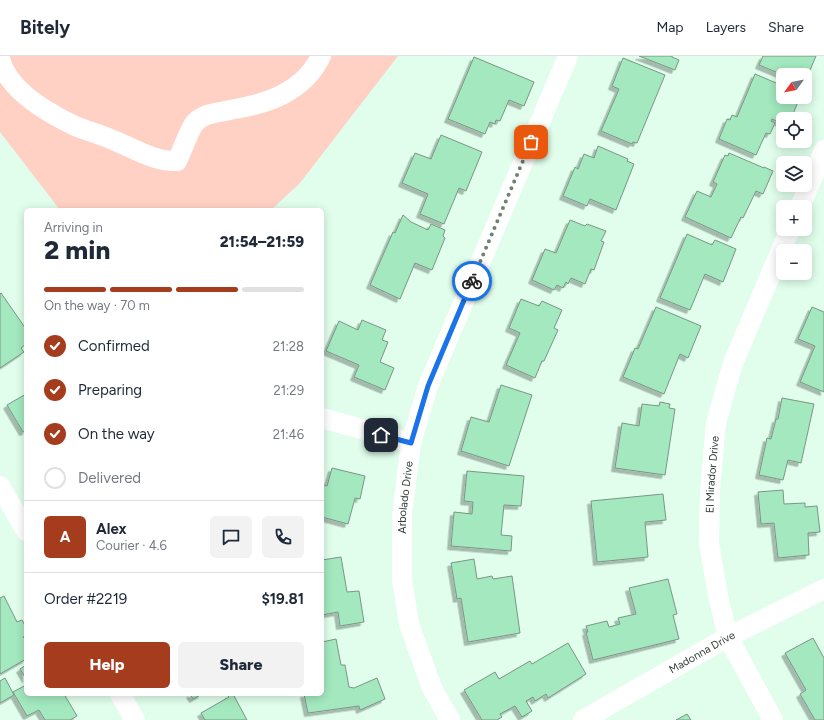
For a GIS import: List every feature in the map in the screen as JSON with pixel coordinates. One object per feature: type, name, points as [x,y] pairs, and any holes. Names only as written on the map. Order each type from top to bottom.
[{"type":"street","points":[[0,59],[7,76],[24,95],[40,107],[74,126],[105,136],[158,159],[177,161],[194,124],[207,115],[266,102],[286,93],[307,77],[315,68],[321,56]]},
{"type":"street","name":"Arbolado Drive","points":[[450,720],[432,688],[409,624],[402,579],[402,515],[411,443],[428,386],[568,56]]},
{"type":"street","points":[[803,200],[824,150]]},
{"type":"street","name":"El Mirador Drive","points":[[773,720],[728,637],[718,596],[709,543],[710,490],[716,424],[733,363],[787,236]]},
{"type":"street","points":[[324,419],[411,443]]},
{"type":"street","points":[[0,486],[24,528]]},
{"type":"street","name":"Madonna Drive","points":[[583,720],[728,637],[824,589]]},
{"type":"street","points":[[121,696],[135,720]]},
{"type":"shaded area","points":[[0,56],[398,56],[300,183],[273,208],[58,208],[0,132]]},
{"type":"building","points":[[639,56],[672,56],[679,60],[675,70]]},
{"type":"building","points":[[763,56],[816,56],[811,68],[776,68],[776,72],[759,65]]},
{"type":"building","points":[[474,57],[534,82],[524,106],[509,100],[500,121],[496,120],[495,124],[490,122],[485,134],[448,119]]},
{"type":"building","points":[[623,58],[665,75],[637,143],[633,142],[632,144],[601,131],[619,89],[612,86]]},
{"type":"building","points":[[755,74],[776,83],[776,104],[797,104],[794,112],[776,112],[776,121],[772,119],[771,121],[775,123],[770,134],[766,133],[756,155],[719,139],[727,119],[730,120],[732,115],[737,117]]},
{"type":"building","points":[[441,135],[482,152],[466,191],[459,188],[444,224],[420,214],[428,194],[402,183],[415,153],[431,159]]},
{"type":"building","points":[[598,146],[628,159],[627,161],[634,164],[616,210],[590,199],[587,206],[563,196],[575,167],[578,169],[584,154],[594,158]]},
{"type":"building","points":[[729,153],[773,171],[763,194],[756,191],[743,218],[741,217],[731,238],[685,217],[697,191],[711,197],[717,184],[713,182],[725,155],[728,156]]},
{"type":"building","points":[[403,215],[411,222],[428,230],[431,224],[445,230],[443,236],[445,238],[432,270],[415,263],[400,299],[370,285],[393,232],[395,233]]},
{"type":"building","points":[[570,220],[585,226],[587,224],[606,231],[601,241],[604,242],[594,270],[591,269],[585,284],[571,278],[568,284],[566,282],[563,288],[557,285],[554,290],[532,280],[545,249],[556,253]]},
{"type":"building","points":[[687,234],[712,245],[715,240],[736,249],[723,282],[705,274],[690,310],[660,298]]},
{"type":"building","points":[[1,293],[24,326],[24,346],[21,348],[24,352],[0,368]]},
{"type":"building","points":[[521,299],[539,306],[542,301],[562,310],[554,328],[558,330],[535,378],[506,365],[520,333],[509,328]]},
{"type":"building","points":[[656,307],[701,326],[688,358],[680,354],[664,394],[623,377],[635,348],[638,349]]},
{"type":"building","points":[[812,307],[824,312],[824,392],[800,382],[815,346],[798,339]]},
{"type":"building","points":[[362,320],[386,330],[382,340],[388,342],[380,362],[394,368],[385,390],[354,377],[359,365],[326,351],[339,321],[358,330]]},
{"type":"building","points":[[501,385],[532,395],[509,466],[461,451],[471,417],[489,422]]},
{"type":"building","points":[[24,395],[24,432],[23,432],[7,405]]},
{"type":"building","points":[[782,398],[814,404],[801,463],[788,460],[783,480],[759,475],[767,438],[771,439],[776,419],[778,419]]},
{"type":"building","points":[[660,402],[670,404],[669,408],[675,409],[665,475],[615,468],[622,423],[639,426],[642,404],[659,406]]},
{"type":"building","points":[[332,468],[365,476],[360,499],[355,498],[348,524],[324,518],[324,485],[327,486]]},
{"type":"building","points":[[467,471],[524,476],[521,506],[504,505],[501,535],[512,536],[511,551],[451,546],[454,512],[472,514],[473,502],[464,501]]},
{"type":"building","points":[[783,490],[784,504],[805,503],[805,507],[817,506],[820,532],[808,533],[809,555],[778,558],[774,523],[761,524],[758,492]]},
{"type":"building","points":[[663,494],[666,520],[645,522],[648,557],[597,562],[591,501]]},
{"type":"building","points":[[341,557],[347,592],[359,591],[364,622],[340,626],[338,612],[324,615],[324,560]]},
{"type":"building","points":[[474,559],[477,579],[492,576],[493,579],[512,576],[520,633],[468,642],[461,598],[457,599],[451,563]]},
{"type":"building","points":[[668,579],[677,614],[673,615],[679,639],[593,660],[586,632],[588,632],[586,626],[607,621],[609,627],[620,624],[618,618],[636,614],[629,588]]},
{"type":"building","points":[[4,596],[17,622],[22,620],[24,624],[24,660],[0,674],[0,598]]},
{"type":"building","points":[[813,638],[824,658],[824,720],[815,720],[800,694],[806,690],[785,653]]},
{"type":"building","points":[[336,639],[341,665],[345,665],[349,687],[354,688],[377,678],[385,699],[360,710],[359,706],[308,713],[304,696],[324,696],[324,642]]},
{"type":"building","points":[[568,643],[586,674],[548,698],[546,694],[535,701],[533,697],[526,701],[532,711],[522,717],[515,706],[500,714],[502,717],[497,720],[482,720],[464,690],[495,672],[499,679],[530,661],[532,664]]},
{"type":"building","points":[[24,666],[24,676],[20,669]]},
{"type":"building","points":[[5,678],[14,695],[0,703],[0,681]]},
{"type":"building","points":[[24,686],[24,696],[65,696],[77,716],[70,720],[45,720],[39,710],[27,716],[13,692]]},
{"type":"building","points":[[191,696],[198,696],[193,699]]},
{"type":"building","points":[[228,696],[234,696],[247,720],[205,720],[201,713],[229,697]]},
{"type":"building","points":[[687,714],[691,720],[676,720]]},
{"type":"way so far","points":[[472,281],[531,142]]},
{"type":"route","points":[[381,435],[411,443],[428,386],[472,281]]}]
